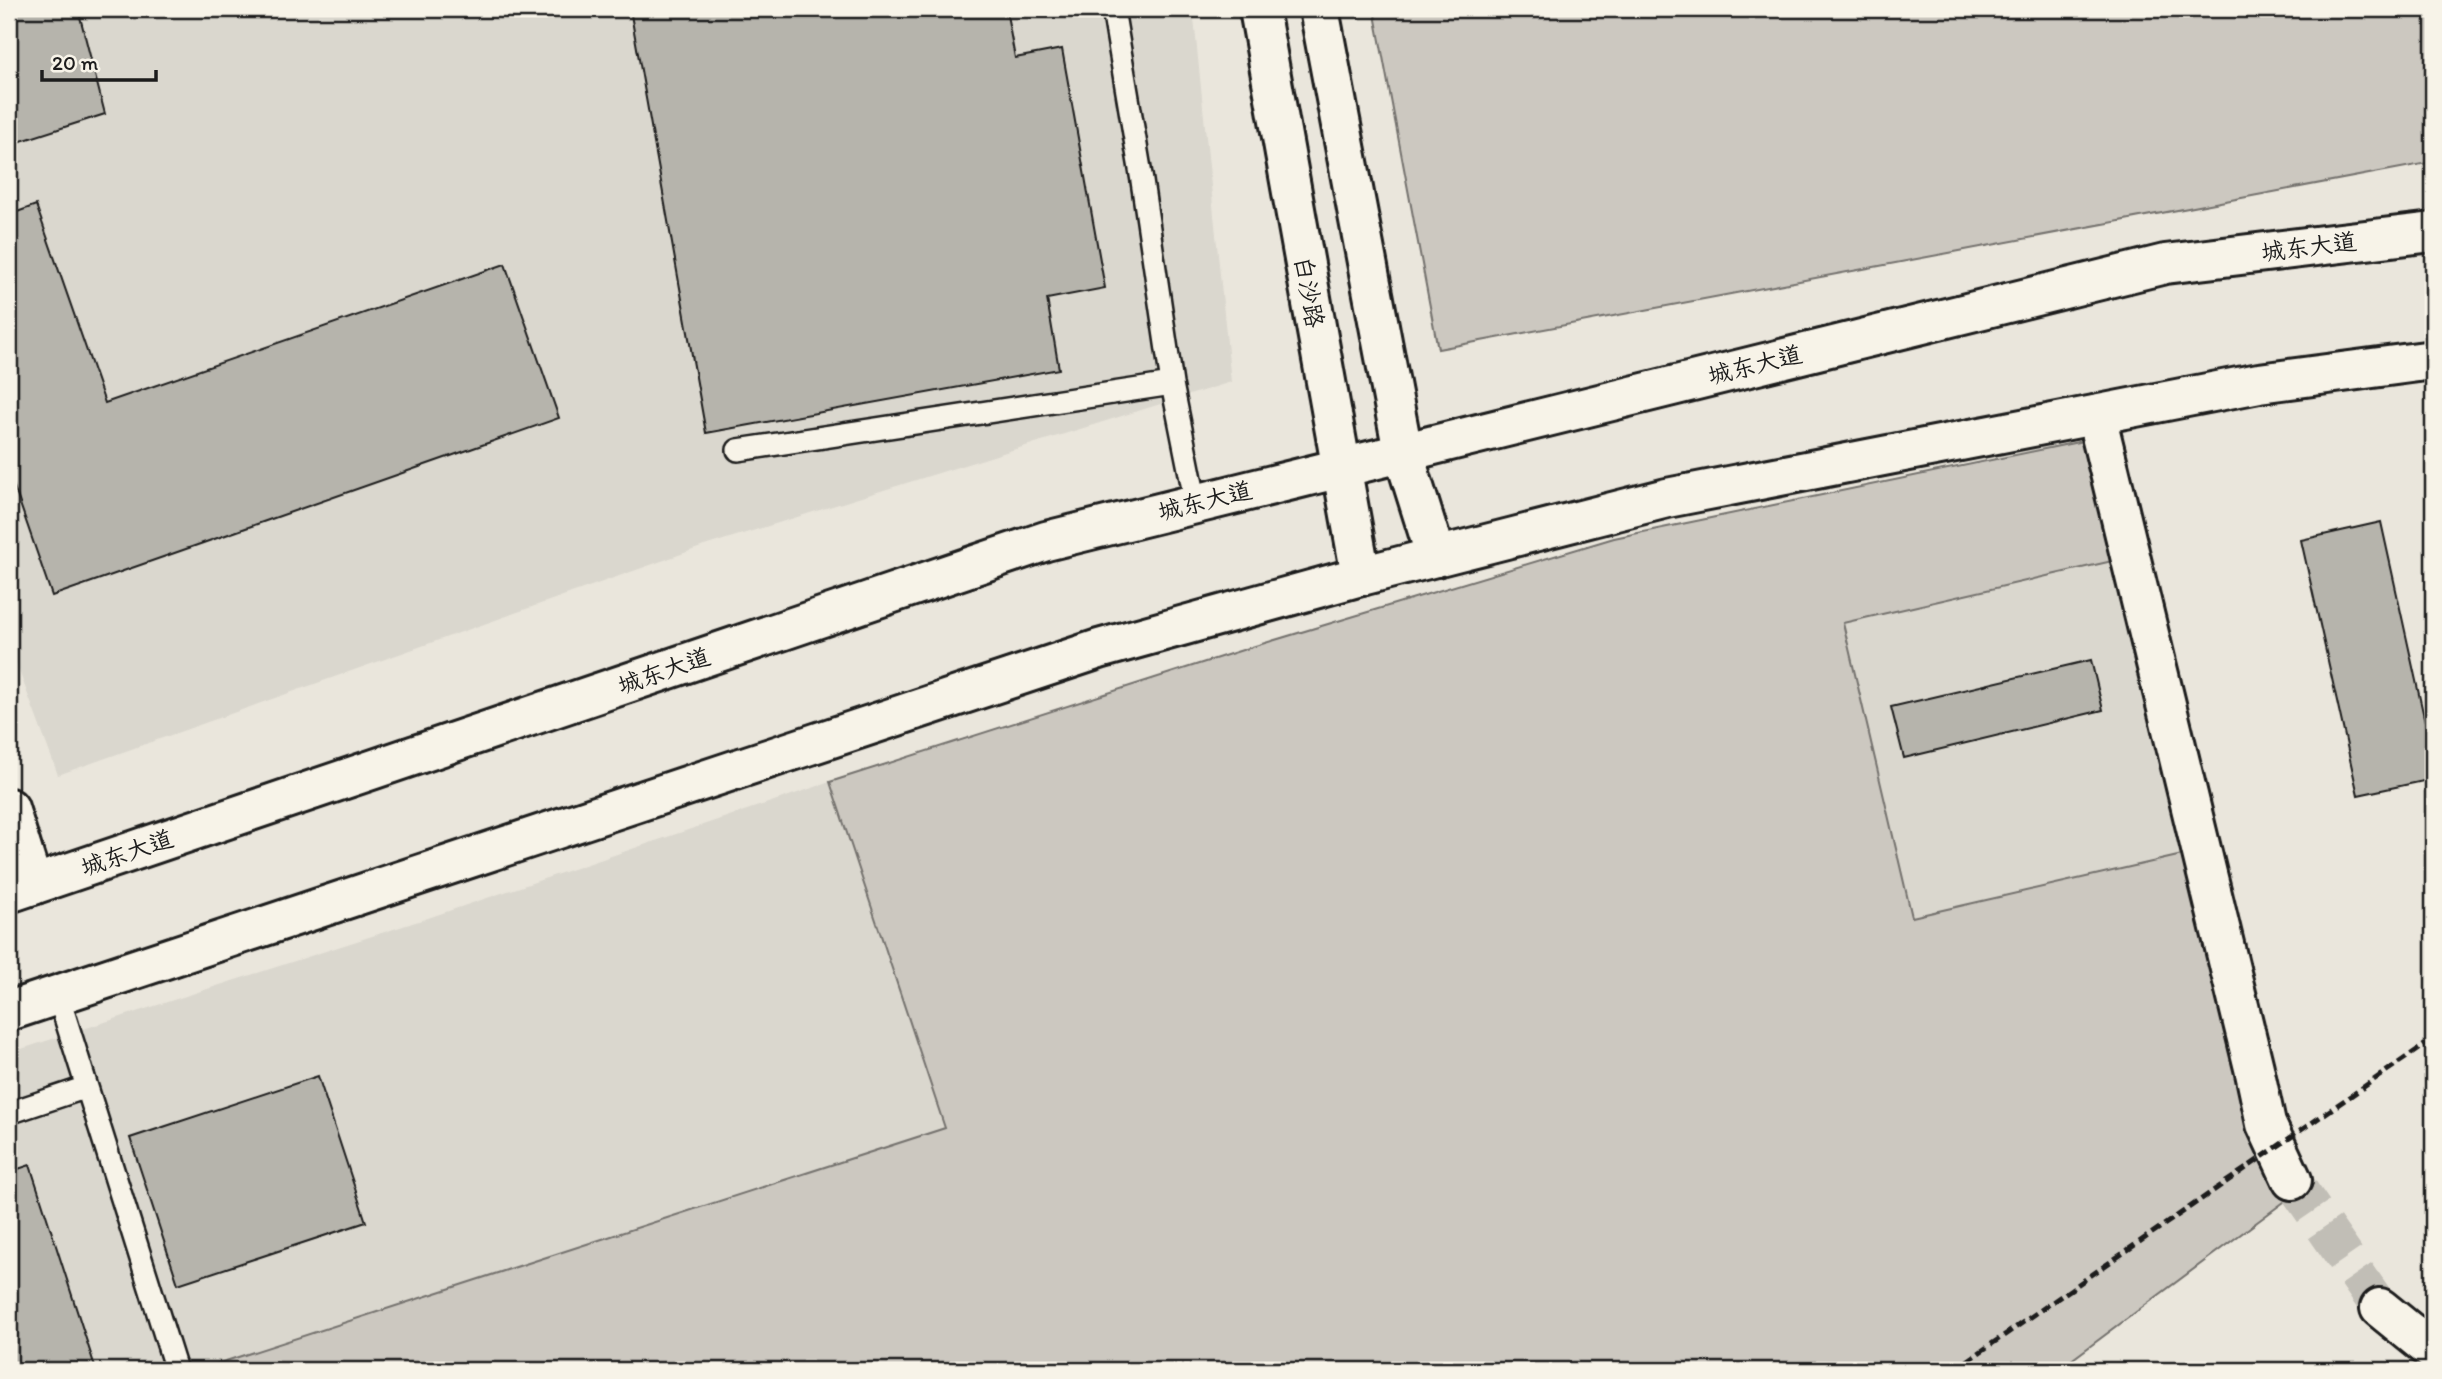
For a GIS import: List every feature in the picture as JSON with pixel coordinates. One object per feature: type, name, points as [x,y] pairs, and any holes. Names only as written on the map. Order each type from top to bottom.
[{"type":"main road","name":"白沙路","points":[[1259,9],[1361,576]]},
{"type":"main road","points":[[1319,9],[1403,452],[1436,557]]},
{"type":"main road","name":"城东大道","points":[[21,889],[1046,541],[2165,264],[2433,232]]},
{"type":"main road","points":[[9,1011],[1099,649],[1361,576],[1667,498],[2259,383],[2433,360]]},
{"type":"main road","points":[[2096,415],[2255,1068],[2266,1124],[2292,1180]]},
{"type":"main road","points":[[9,808],[21,889]]},
{"type":"main road","points":[[2380,1308],[2433,1350]]},
{"type":"lane","points":[[1112,9],[1142,181],[1172,384],[1196,504]]},
{"type":"lane","points":[[738,450],[1172,384]]},
{"type":"lane","points":[[58,995],[176,1370]]},
{"type":"lane","points":[[9,1113],[87,1087]]},
{"type":"shaded area","points":[[9,9],[1193,9],[1231,382],[704,546],[58,775],[9,644]]},
{"type":"shaded area","points":[[1374,9],[2433,9],[2433,162],[1438,349]]},
{"type":"shaded area","points":[[2088,440],[2121,559],[1843,623],[1912,917],[2191,853],[2251,1131],[2288,1199],[2058,1370],[198,1370],[945,1128],[830,782],[1255,646],[1614,538]]},
{"type":"shaded area","points":[[2121,559],[2191,853],[1912,917],[1843,622]]},
{"type":"shaded area","points":[[830,782],[945,1128],[198,1370],[9,1370],[9,1053],[428,918]]},
{"type":"building","points":[[9,9],[78,9],[105,114],[9,145]]},
{"type":"building","points":[[630,9],[1006,9],[1015,58],[1062,49],[1105,288],[1047,299],[1059,369],[706,433]]},
{"type":"building","points":[[36,205],[105,403],[505,264],[559,418],[52,596],[9,472],[9,215]]},
{"type":"building","points":[[2381,522],[2433,758],[2433,779],[2358,795],[2301,540]]},
{"type":"building","points":[[2091,660],[2103,710],[1904,758],[1891,707]]},
{"type":"building","points":[[318,1076],[366,1222],[178,1284],[130,1138]]},
{"type":"building","points":[[30,1165],[96,1370],[9,1370],[9,1172]]},
{"type":"tunnel","points":[[2292,1180],[2380,1308]]},
{"type":"railway","points":[[1954,1370],[2433,1039]]}]
